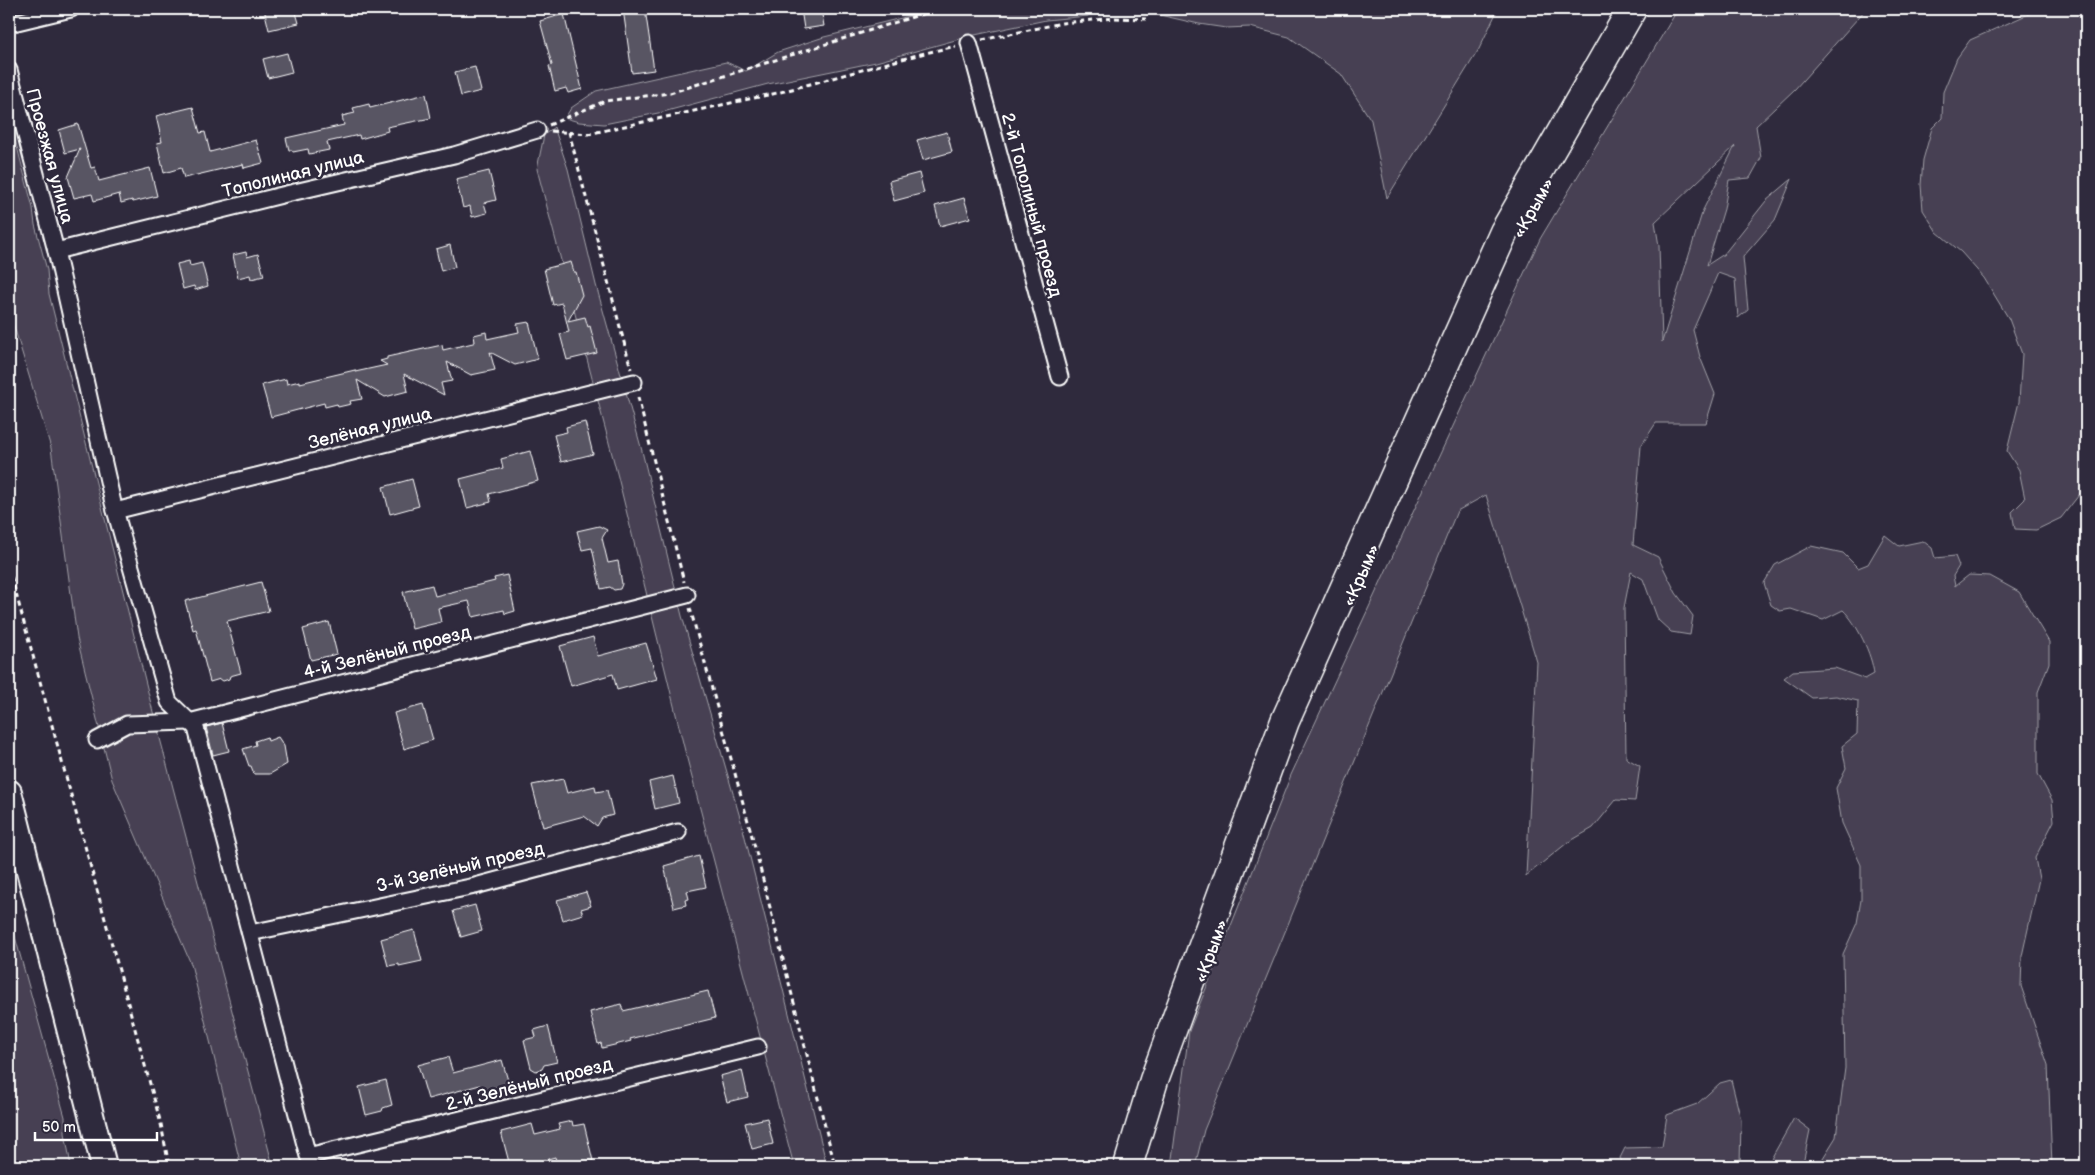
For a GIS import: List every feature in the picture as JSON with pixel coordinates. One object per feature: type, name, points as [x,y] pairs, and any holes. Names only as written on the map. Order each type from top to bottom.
[{"type":"highway","points":[[1128,1166],[1154,1080],[1285,720],[1504,232],[1632,9]]},
{"type":"highway","name":"«Крым»","points":[[1139,1166],[1187,1016],[1269,789],[1362,570],[1515,240],[1642,9]]},
{"type":"main road","points":[[9,792],[104,1166]]},
{"type":"street","points":[[9,24],[71,9]]},
{"type":"street","name":"2-й Тополиный проезд","points":[[969,43],[1060,377]]},
{"type":"street","name":"Проезжая улица","points":[[9,70],[56,251],[115,511],[170,702],[190,722]]},
{"type":"street","name":"Тополиная улица","points":[[56,251],[454,155],[538,130]]},
{"type":"street","name":"Зелёная улица","points":[[115,511],[634,382]]},
{"type":"street","name":"4-й Зелёный проезд","points":[[96,740],[126,724],[190,722],[687,595]]},
{"type":"street","points":[[190,722],[196,728],[309,1161]]},
{"type":"street","name":"3-й Зелёный проезд","points":[[250,933],[475,886],[678,832]]},
{"type":"street","name":"2-й Зелёный проезд","points":[[309,1161],[758,1047]]},
{"type":"path","points":[[538,130],[605,101],[670,93],[938,9]]},
{"type":"path","points":[[538,130],[588,134],[777,93],[921,54],[1062,23],[1115,18],[1146,20]]},
{"type":"path","points":[[569,132],[687,595],[752,836],[835,1166]]},
{"type":"path","points":[[9,568],[159,1114],[169,1166]]},
{"type":"shaded area","points":[[938,9],[1093,9],[1088,16],[1046,20],[970,36],[876,62],[768,84],[663,112],[604,124],[579,122],[565,118],[571,108],[596,91],[726,62],[746,71],[778,52],[824,37]]},
{"type":"shaded area","points":[[1147,9],[1498,9],[1479,49],[1387,198],[1371,120],[1341,74],[1289,37],[1250,27],[1226,28],[1199,24],[1151,13]]},
{"type":"shaded area","points":[[1678,9],[1866,9],[1795,89],[1756,126],[1761,158],[1750,178],[1729,180],[1724,209],[1707,265],[1724,254],[1766,201],[1792,179],[1775,220],[1743,257],[1748,310],[1738,318],[1735,279],[1718,273],[1693,330],[1700,357],[1715,394],[1706,423],[1656,423],[1641,446],[1633,545],[1658,557],[1676,593],[1693,616],[1690,635],[1671,632],[1658,620],[1643,579],[1631,572],[1624,608],[1626,758],[1640,766],[1635,801],[1616,800],[1593,828],[1567,843],[1526,876],[1537,662],[1486,495],[1457,511],[1204,1130],[1195,1166],[1171,1166],[1189,1031],[1291,775],[1540,239]],"holes":[[[1735,146],[1703,210],[1662,342],[1659,246],[1655,222]]]},
{"type":"shaded area","points":[[2040,9],[2086,9],[2086,486],[2061,518],[2036,530],[2015,529],[2012,512],[2025,499],[2019,470],[2007,451],[2019,402],[2022,354],[2009,319],[1984,278],[1961,252],[1937,232],[1923,210],[1921,185],[1923,160],[1932,128],[1942,118],[1943,92],[1957,58],[1970,40]]},
{"type":"shaded area","points":[[9,116],[47,270],[49,294],[153,712],[273,1166],[241,1166],[191,964],[112,780],[77,638],[51,448],[9,310]]},
{"type":"shaded area","points":[[554,127],[568,169],[596,285],[642,451],[682,616],[741,821],[827,1166],[794,1166],[685,751],[618,477],[537,169],[544,135]]},
{"type":"shaded area","points":[[1885,535],[1899,546],[1923,541],[1932,548],[1935,558],[1955,556],[1959,566],[1953,576],[1955,586],[1969,575],[1990,576],[2019,592],[2049,642],[2049,663],[2038,692],[2038,774],[2052,800],[2054,821],[2035,858],[2039,879],[2022,956],[2021,986],[2048,1065],[2052,1166],[1818,1166],[1836,1137],[1845,1068],[1843,954],[1857,923],[1861,900],[1861,865],[1842,823],[1836,788],[1846,768],[1842,746],[1857,734],[1858,701],[1836,696],[1812,698],[1784,678],[1793,671],[1835,668],[1865,679],[1874,674],[1873,666],[1863,640],[1843,610],[1823,620],[1791,609],[1780,611],[1771,605],[1764,583],[1775,565],[1811,546],[1843,553],[1858,568],[1868,564]]},
{"type":"shaded area","points":[[9,915],[65,1117],[65,1133],[71,1166],[9,1166]]},
{"type":"shaded area","points":[[1731,1080],[1741,1120],[1740,1166],[1624,1166],[1620,1158],[1625,1148],[1662,1147],[1667,1115],[1697,1104],[1720,1083]]},
{"type":"shaded area","points":[[1794,1118],[1810,1130],[1804,1159],[1808,1166],[1767,1166]]},
{"type":"building","points":[[264,9],[295,9],[299,23],[269,30]]},
{"type":"building","points":[[623,9],[645,9],[654,70],[632,73]]},
{"type":"building","points":[[801,9],[821,9],[824,26],[804,29]]},
{"type":"building","points":[[564,14],[582,89],[568,93],[566,88],[555,91],[549,66],[552,65],[540,21]]},
{"type":"building","points":[[287,53],[292,72],[268,78],[263,59]]},
{"type":"building","points":[[475,67],[481,91],[461,96],[455,72]]},
{"type":"building","points":[[426,94],[431,118],[387,127],[388,131],[360,139],[359,135],[327,142],[329,150],[309,154],[308,149],[293,152],[289,150],[286,138],[344,125],[342,116],[355,113],[353,108],[369,104],[370,108]]},
{"type":"building","points":[[193,107],[200,133],[205,132],[210,152],[256,140],[263,163],[244,168],[243,164],[184,178],[181,168],[164,173],[157,143],[162,142],[156,116]]},
{"type":"building","points":[[78,124],[91,168],[95,167],[99,181],[150,168],[157,196],[121,203],[119,194],[94,201],[92,194],[74,198],[68,177],[80,149],[65,153],[59,130]]},
{"type":"building","points":[[947,132],[952,152],[923,160],[917,140]]},
{"type":"building","points":[[489,171],[496,200],[484,203],[487,213],[472,217],[470,206],[463,208],[456,179]]},
{"type":"building","points":[[919,173],[924,193],[894,201],[889,181]]},
{"type":"building","points":[[964,198],[970,218],[940,226],[935,206]]},
{"type":"building","points":[[450,245],[455,267],[441,271],[436,249]]},
{"type":"building","points":[[246,252],[247,257],[258,254],[264,276],[251,279],[250,275],[238,278],[233,255]]},
{"type":"building","points":[[189,261],[190,266],[202,263],[208,286],[195,290],[194,286],[183,289],[177,264]]},
{"type":"building","points":[[571,262],[574,272],[576,272],[582,295],[568,321],[585,317],[588,327],[590,326],[597,353],[567,360],[560,334],[569,332],[562,303],[553,305],[544,269]]},
{"type":"building","points":[[529,322],[538,359],[515,365],[490,352],[495,370],[471,375],[447,362],[452,381],[441,383],[444,395],[404,374],[408,391],[385,397],[357,380],[362,399],[350,401],[351,404],[338,407],[337,404],[325,407],[324,403],[271,417],[262,385],[286,379],[287,384],[300,381],[300,383],[355,370],[355,372],[387,365],[380,361],[387,359],[387,357],[442,345],[443,350],[473,343],[475,342],[474,335],[486,332],[487,339],[519,332],[517,324]]},
{"type":"building","points":[[585,422],[593,454],[561,462],[554,435],[567,432],[566,427]]},
{"type":"building","points":[[530,451],[538,481],[489,494],[491,502],[467,508],[460,479],[503,468],[501,459]]},
{"type":"building","points":[[412,479],[419,506],[390,514],[383,487]]},
{"type":"building","points":[[599,526],[607,530],[602,538],[608,563],[618,561],[622,584],[620,589],[614,590],[610,587],[601,589],[592,548],[582,550],[577,531]]},
{"type":"building","points":[[507,575],[515,611],[505,614],[504,610],[473,617],[469,601],[438,608],[441,622],[412,629],[403,592],[432,585],[435,596],[495,581],[494,578]]},
{"type":"building","points":[[261,582],[269,611],[227,621],[241,673],[230,676],[229,679],[223,681],[220,679],[210,682],[196,629],[193,630],[185,601]]},
{"type":"building","points":[[329,622],[337,654],[311,660],[303,629]]},
{"type":"building","points":[[593,637],[598,656],[646,643],[657,679],[617,690],[613,674],[571,686],[560,646]]},
{"type":"building","points":[[423,705],[433,740],[404,749],[394,713]]},
{"type":"building","points":[[222,723],[229,751],[213,755],[206,727]]},
{"type":"building","points":[[267,737],[268,741],[278,737],[284,746],[287,764],[270,774],[254,774],[243,749],[256,745],[255,741]]},
{"type":"building","points":[[673,776],[679,803],[655,809],[649,782]]},
{"type":"building","points":[[563,779],[567,793],[595,786],[596,792],[607,790],[613,815],[602,818],[597,826],[584,816],[543,827],[532,785]]},
{"type":"building","points":[[699,856],[706,887],[687,891],[689,899],[685,900],[686,905],[674,908],[664,866]]},
{"type":"building","points":[[586,892],[591,906],[581,909],[583,914],[563,920],[557,900]]},
{"type":"building","points":[[475,905],[482,931],[461,937],[453,911]]},
{"type":"building","points":[[414,930],[422,961],[399,966],[399,964],[388,966],[381,939]]},
{"type":"building","points":[[708,991],[715,1018],[630,1039],[631,1041],[602,1048],[601,1043],[598,1044],[590,1012],[621,1004],[623,1011]]},
{"type":"building","points":[[548,1026],[557,1062],[544,1065],[542,1069],[536,1071],[531,1068],[524,1040],[536,1037],[534,1030]]},
{"type":"building","points":[[448,1057],[453,1073],[502,1060],[509,1084],[482,1091],[480,1085],[428,1099],[418,1065]]},
{"type":"building","points":[[742,1070],[748,1097],[727,1102],[720,1076]]},
{"type":"building","points":[[386,1080],[392,1105],[383,1108],[382,1111],[366,1115],[359,1087]]},
{"type":"building","points":[[767,1118],[773,1144],[752,1149],[745,1123]]},
{"type":"building","points":[[572,1121],[573,1126],[584,1124],[593,1161],[570,1166],[557,1166],[555,1157],[523,1166],[510,1166],[501,1132],[532,1124],[535,1135],[560,1129],[558,1124]]}]
